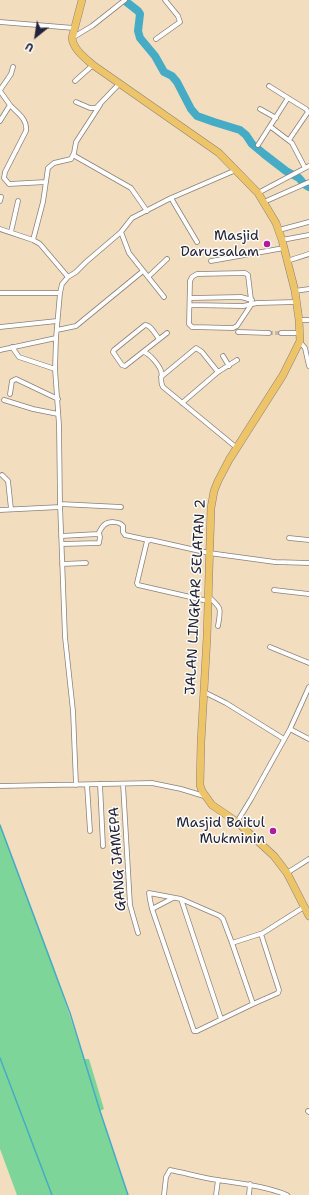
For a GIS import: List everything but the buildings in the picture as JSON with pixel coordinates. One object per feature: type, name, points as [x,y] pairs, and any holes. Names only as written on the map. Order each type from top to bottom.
[{"type":"highway","points":[[72,38],[82,0]]},
{"type":"highway","name":"JALAN LINGKAR SELATAN 2","points":[[72,38],[74,46],[92,65],[219,153],[258,193],[279,230],[295,291],[300,341],[283,375],[237,448],[214,491],[211,508],[208,637],[200,785],[204,796]]},
{"type":"highway","points":[[204,796],[212,805],[237,822],[274,856],[287,873],[309,916]]},
{"type":"street","points":[[156,38],[180,22],[178,16],[165,0]]},
{"type":"street","points":[[72,38],[92,26],[124,1]]},
{"type":"street","points":[[0,22],[74,28]]},
{"type":"street","points":[[74,81],[92,65]]},
{"type":"street","points":[[13,67],[11,74],[0,90],[10,106],[27,125],[26,131],[5,172],[4,178],[9,184],[46,182]]},
{"type":"street","points":[[33,240],[43,202],[47,170],[49,166],[54,163],[69,160],[73,155],[76,142],[100,105],[119,84]]},
{"type":"street","points":[[269,86],[306,109],[308,112],[289,140]]},
{"type":"street","points":[[258,146],[288,98]]},
{"type":"street","points":[[76,102],[90,108],[96,108],[100,105]]},
{"type":"street","points":[[0,121],[10,106]]},
{"type":"street","points":[[260,108],[276,118]]},
{"type":"street","points":[[258,193],[307,167],[289,140],[271,127]]},
{"type":"street","points":[[73,155],[132,188],[146,210]]},
{"type":"street","points":[[76,785],[73,711],[64,637],[58,399],[55,369],[57,321],[62,284],[68,277],[76,272],[121,232],[132,218],[171,198],[236,170]]},
{"type":"street","points":[[264,202],[308,183]]},
{"type":"street","points":[[171,198],[197,242]]},
{"type":"street","points":[[11,232],[18,201]]},
{"type":"street","points":[[279,230],[309,222]]},
{"type":"street","points":[[0,229],[33,240],[40,244],[68,277]]},
{"type":"street","points":[[121,232],[130,253],[164,297]]},
{"type":"street","points":[[211,261],[283,244],[309,235]]},
{"type":"street","points":[[287,261],[309,254]]},
{"type":"street","points":[[148,277],[167,259]]},
{"type":"street","points":[[57,330],[76,326],[143,271]]},
{"type":"street","points":[[245,273],[248,275],[251,305],[237,326],[233,328],[192,327],[189,324],[191,298],[190,281],[192,277],[197,274],[245,273]]},
{"type":"street","points":[[295,291],[309,289]]},
{"type":"street","points":[[0,293],[60,293]]},
{"type":"street","points":[[191,298],[244,298],[257,302],[296,302]]},
{"type":"street","points":[[243,306],[244,298]]},
{"type":"street","points":[[191,305],[243,306],[251,305],[257,302]]},
{"type":"street","points":[[299,320],[309,320]]},
{"type":"street","points":[[0,327],[57,321]]},
{"type":"street","points":[[159,339],[151,328],[148,325],[145,325],[113,352],[124,366],[167,333]]},
{"type":"street","points":[[238,332],[269,333]]},
{"type":"street","points":[[281,333],[300,333]]},
{"type":"street","points":[[0,350],[56,338]]},
{"type":"street","points":[[300,341],[305,348],[309,366]]},
{"type":"street","points":[[12,347],[19,357],[55,369]]},
{"type":"street","points":[[161,376],[196,348],[202,352],[218,372]]},
{"type":"street","points":[[144,352],[148,354],[161,370],[160,383],[163,387],[237,448]]},
{"type":"street","points":[[223,356],[229,366]]},
{"type":"street","points":[[182,403],[218,372],[237,360]]},
{"type":"street","points":[[10,394],[12,381],[16,379],[58,399]]},
{"type":"street","points":[[4,400],[33,409],[58,414]]},
{"type":"street","points":[[2,475],[8,481],[11,510]]},
{"type":"street","points":[[0,510],[60,505],[122,507]]},
{"type":"street","points":[[62,544],[98,543],[100,537],[99,534],[102,527],[109,522],[120,522],[123,526],[123,532],[125,535],[148,540],[209,553],[275,562],[309,563]]},
{"type":"street","points":[[61,536],[99,534]]},
{"type":"street","points":[[290,538],[309,540]]},
{"type":"street","points":[[148,540],[146,542],[138,585],[208,598],[219,605],[221,609],[218,626]]},
{"type":"street","points":[[62,564],[86,564]]},
{"type":"street","points":[[274,590],[309,594]]},
{"type":"street","points":[[270,647],[309,663]]},
{"type":"street","points":[[237,822],[290,729],[308,690]]},
{"type":"street","points":[[204,692],[226,703],[284,739]]},
{"type":"street","points":[[290,729],[309,739]]},
{"type":"street","points":[[0,786],[152,783],[181,789],[204,796]]},
{"type":"street","points":[[100,784],[103,846]]},
{"type":"street","name":"GANG JAMEPA","points":[[123,784],[130,905],[138,933]]},
{"type":"street","points":[[86,785],[90,831]]},
{"type":"street","points":[[287,873],[309,859]]},
{"type":"street","points":[[253,1004],[223,919],[220,916],[180,899],[149,892],[152,909],[194,1031],[197,1031],[279,992],[276,975],[261,934]]},
{"type":"street","points":[[152,909],[173,898]]},
{"type":"street","points":[[180,899],[221,1019]]},
{"type":"street","points":[[232,943],[261,934],[304,907]]},
{"type":"street","points":[[164,1195],[166,1176],[170,1170],[218,1180],[250,1184],[287,1195]]},
{"type":"street","points":[[216,1195],[218,1180]]},
{"type":"street","points":[[249,1195],[250,1184]]},
{"type":"green space","points":[[0,825],[53,965],[84,1059],[89,1059],[104,1109],[100,1111],[128,1195],[17,1195],[0,1149]]},
{"type":"waterway","points":[[124,0],[140,14],[138,31],[140,38],[155,56],[164,72],[172,76],[177,82],[191,109],[197,116],[240,130],[246,135],[252,144],[264,154],[286,171],[299,178],[309,187]]},
{"type":"waterway","points":[[0,825],[70,1013],[128,1195]]},
{"type":"waterway","points":[[0,1058],[52,1195]]},
{"type":"tunnel","points":[[269,333],[281,333]]},
{"type":"place","name":"Masjid Darussalam","points":[[267,244]]},
{"type":"place","name":"Masjid Baitul Mukminin","points":[[273,831]]}]
